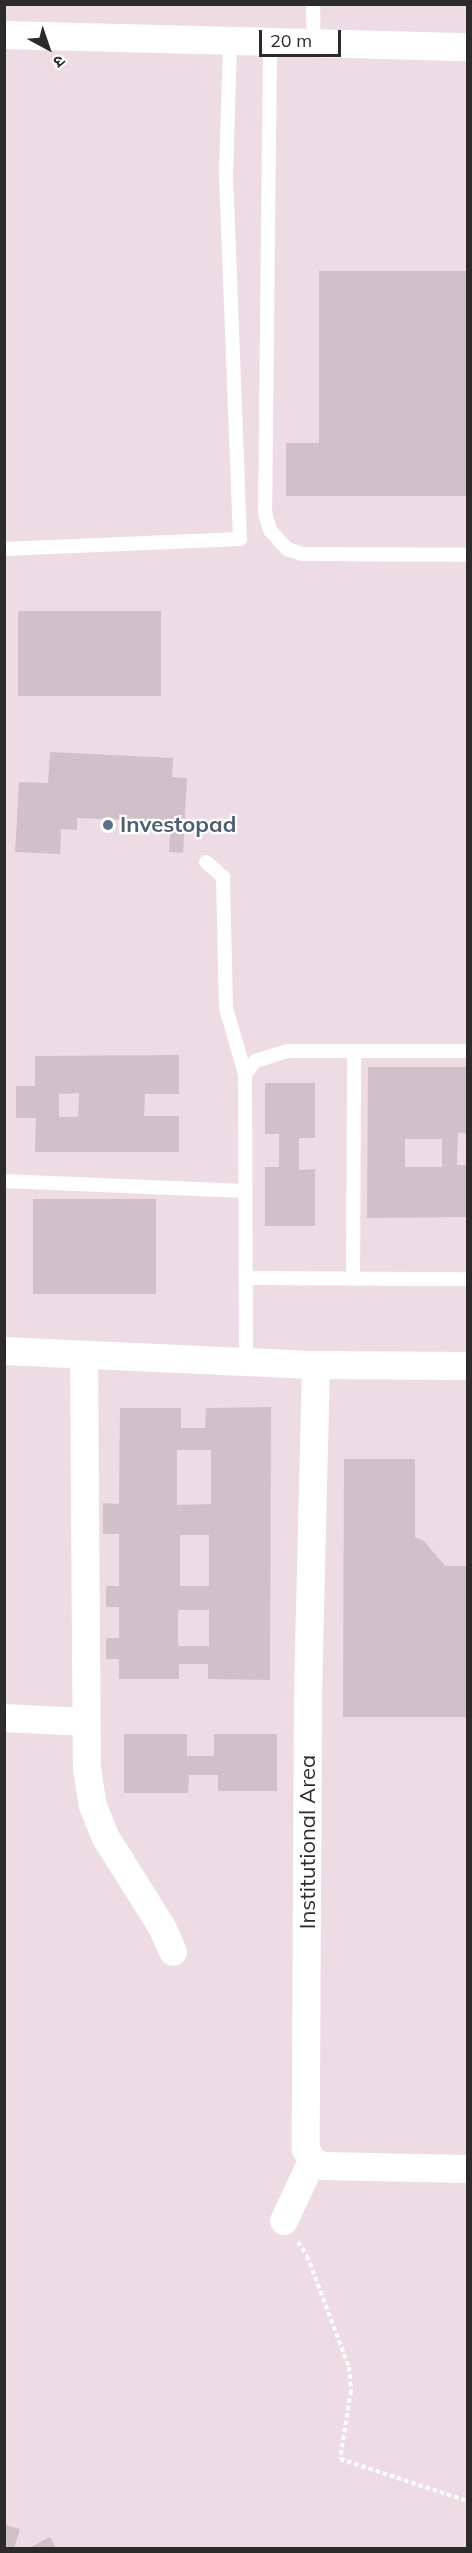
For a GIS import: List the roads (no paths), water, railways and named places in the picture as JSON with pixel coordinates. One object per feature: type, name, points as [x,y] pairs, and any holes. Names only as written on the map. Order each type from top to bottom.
[{"type":"street","points":[[4,35],[468,47]]},
{"type":"street","points":[[4,1351],[246,1360],[316,1365],[468,1366]]},
{"type":"street","points":[[84,1355],[87,1769],[93,1806],[106,1838],[162,1927],[173,1952]]},
{"type":"street","name":"Institutional Area","points":[[312,2161],[306,2149],[305,2133],[316,1365]]},
{"type":"street","points":[[4,1718],[86,1722]]},
{"type":"street","points":[[284,2221],[312,2161],[324,2166],[468,2169]]},
{"type":"lane","points":[[313,4],[314,44]]},
{"type":"lane","points":[[4,549],[240,539],[236,347],[226,177],[230,41]]},
{"type":"lane","points":[[270,42],[265,513],[270,530],[287,549],[302,554],[468,555]]},
{"type":"lane","points":[[206,862],[223,877],[226,1008],[245,1074],[246,1360]]},
{"type":"lane","points":[[245,1074],[255,1061],[272,1053],[468,1051]]},
{"type":"lane","points":[[353,1279],[354,1052]]},
{"type":"lane","points":[[4,1181],[245,1191]]},
{"type":"lane","points":[[246,1278],[468,1279]]},
{"type":"place","name":"Investopad","points":[[108,825]]}]
